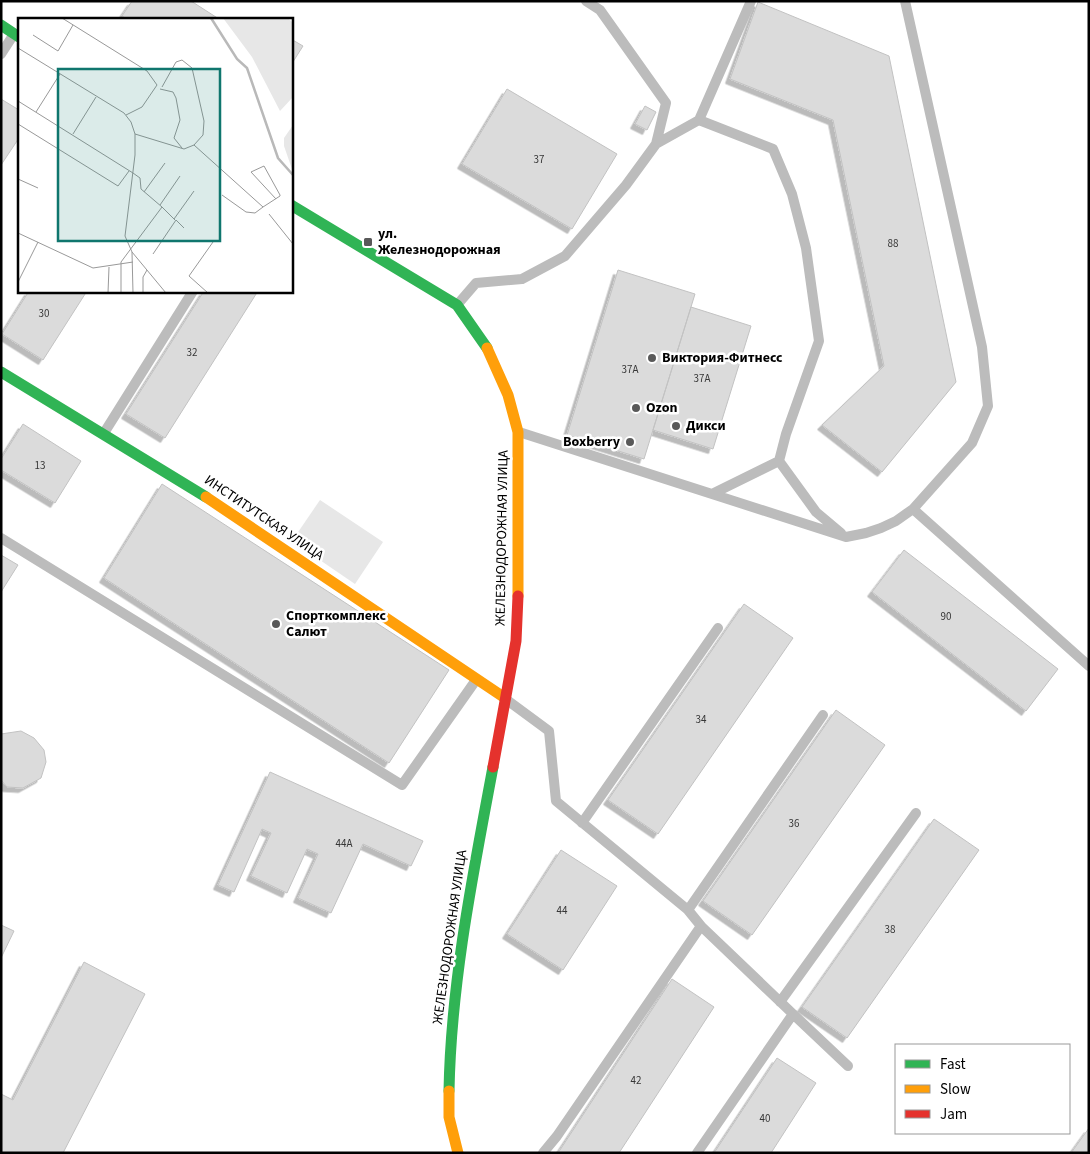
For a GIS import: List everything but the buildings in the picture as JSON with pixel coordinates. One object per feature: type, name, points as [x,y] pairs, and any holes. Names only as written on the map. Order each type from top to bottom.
[{"type":"street","points":[[1,26],[16,35]]},
{"type":"street","name":"ЖЕЛЕЗНОДОРОЖНАЯ УЛИЦА","points":[[292,207],[457,305],[488,350],[508,395],[518,432],[519,577],[516,640],[468,900],[450,1050],[449,1117],[458,1153]]},
{"type":"street","name":"ИНСТИТУТСКАЯ УЛИЦА","points":[[1,372],[186,484],[505,698]]},
{"type":"lane","points":[[457,305],[476,283],[522,279],[565,256],[626,185],[656,144],[666,103],[600,10],[586,1]]},
{"type":"lane","points":[[656,144],[699,120],[751,1]]},
{"type":"lane","points":[[518,432],[846,537],[881,528],[896,521],[913,509],[972,443],[988,406],[982,347],[905,1]]},
{"type":"lane","points":[[1,54],[16,35]]},
{"type":"lane","points":[[699,120],[773,149],[792,194],[806,248],[819,341],[786,434],[779,461],[714,494]]},
{"type":"lane","points":[[104,434],[191,292]]},
{"type":"lane","points":[[779,461],[816,512],[846,537]]},
{"type":"lane","points":[[913,509],[1089,666]]},
{"type":"lane","points":[[1,538],[402,785],[476,680]]},
{"type":"lane","points":[[582,823],[718,628]]},
{"type":"lane","points":[[505,698],[549,731],[556,801],[688,910],[701,926],[848,1066]]},
{"type":"lane","points":[[688,910],[823,715]]},
{"type":"lane","points":[[780,1002],[916,813]]},
{"type":"lane","points":[[543,1153],[557,1136],[701,926]]},
{"type":"lane","points":[[698,1153],[793,1014]]},
{"type":"shaded area","points":[[320,500],[383,542],[355,584],[292,541]]},
{"type":"traffic: fast","points":[[1,25],[18,36]]},
{"type":"traffic: fast","points":[[292,206],[457,305],[487,348]]},
{"type":"traffic: fast","points":[[1,372],[206,497]]},
{"type":"traffic: fast","points":[[449,1091],[454,1009],[464,928],[493,767]]},
{"type":"traffic: slow","points":[[487,348],[508,395],[518,432],[518,596]]},
{"type":"traffic: slow","points":[[206,497],[505,698]]},
{"type":"traffic: slow","points":[[449,1091],[449,1117],[458,1153]]},
{"type":"traffic: jam","points":[[493,767],[516,641],[518,596]]},
{"type":"place","name":"ул. Железнодорожная","points":[[368,242]]},
{"type":"place","name":"Виктория-Фитнесс","points":[[652,358]]},
{"type":"place","name":"Ozon","points":[[636,408]]},
{"type":"place","name":"Дикси","points":[[676,426]]},
{"type":"place","name":"Boxberry","points":[[630,442]]},
{"type":"place","name":"Спорткомплекс Салют","points":[[276,624]]}]
